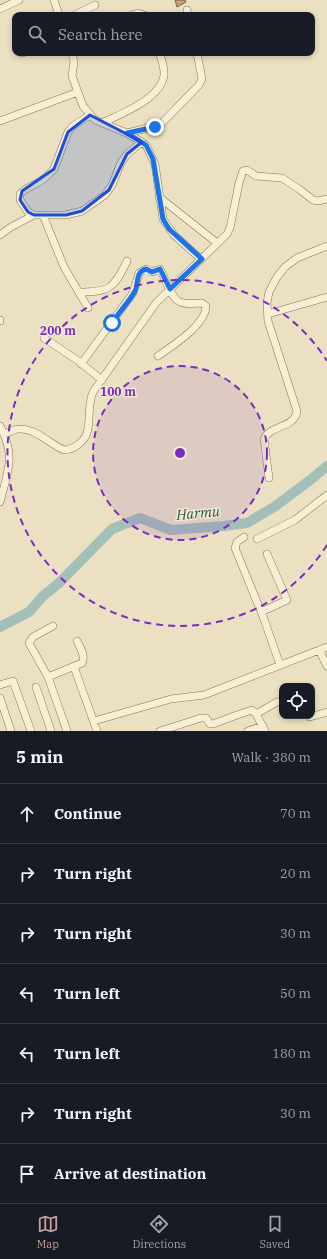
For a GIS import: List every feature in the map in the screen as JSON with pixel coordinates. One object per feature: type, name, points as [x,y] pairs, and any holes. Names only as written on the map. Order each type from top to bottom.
[{"type":"street","points":[[0,9],[19,0]]},
{"type":"street","points":[[54,0],[58,12]]},
{"type":"street","points":[[80,12],[95,4]]},
{"type":"street","points":[[73,56],[74,62],[72,76],[83,106],[95,120],[127,133],[146,145],[155,164],[163,219],[169,229],[202,259]]},
{"type":"street","points":[[102,123],[138,106],[156,92],[164,76],[161,56]]},
{"type":"street","points":[[127,133],[160,125],[196,89],[202,79],[198,56]]},
{"type":"street","points":[[0,121],[78,92]]},
{"type":"street","points":[[90,115],[73,126],[68,132],[54,169],[50,174],[41,181],[22,191],[20,194],[20,200],[28,212],[34,215],[66,215],[82,210],[105,195],[112,185],[121,163],[127,154],[142,142]]},
{"type":"street","points":[[4,434],[19,429],[25,429],[64,450],[74,448],[87,433],[90,398],[142,321],[156,303],[202,259],[230,228],[241,173],[244,170],[248,170],[256,176],[282,178],[304,192],[313,200],[318,201],[327,199]]},
{"type":"street","points":[[160,197],[217,243]]},
{"type":"street","points":[[0,235],[12,226],[34,215]]},
{"type":"street","points":[[43,215],[64,267],[88,308]]},
{"type":"street","points":[[269,478],[264,439],[269,432],[296,417],[297,411],[268,321],[267,303],[269,292],[277,277],[285,267],[297,258],[327,246]]},
{"type":"street","points":[[79,292],[105,290],[111,287],[117,281],[127,261]]},
{"type":"street","points":[[81,364],[133,293],[141,271],[146,269],[152,272],[160,269],[170,289],[179,302],[190,304],[202,303],[206,310],[200,322],[158,356]]},
{"type":"street","points":[[268,314],[327,297]]},
{"type":"street","points":[[44,338],[102,380]]},
{"type":"street","points":[[0,426],[9,449],[9,463],[0,502]]},
{"type":"street","points":[[257,539],[295,520],[327,495]]},
{"type":"street","points":[[244,537],[237,542],[236,548],[280,665]]},
{"type":"street","points":[[261,612],[286,600],[267,554]]},
{"type":"street","points":[[53,626],[33,637],[29,643],[48,677],[68,731]]},
{"type":"street","points":[[48,677],[82,663],[84,660],[77,641]]},
{"type":"street","points":[[94,722],[171,699],[204,695],[327,647]]},
{"type":"street","points":[[319,650],[327,666]]},
{"type":"street","points":[[74,667],[97,731]]},
{"type":"street","points":[[0,685],[13,681],[31,731]]},
{"type":"street","points":[[36,686],[51,731]]},
{"type":"street","points":[[0,698],[11,731]]},
{"type":"street","points":[[256,714],[277,702]]},
{"type":"street","points":[[160,731],[201,718],[206,718],[210,724],[213,724],[249,711],[254,711],[264,728],[248,731]]},
{"type":"street","points":[[315,716],[327,712]]},
{"type":"highlighted area","points":[[90,115],[142,142],[127,154],[109,190],[82,211],[66,215],[34,215],[28,212],[20,200],[22,191],[54,169],[68,132]]},
{"type":"building","points":[[175,0],[185,0],[186,2],[177,7]]},
{"type":"waterway","name":"Harmu","points":[[0,627],[29,612],[43,596],[59,583],[112,529],[140,518],[171,530],[247,523],[274,507],[327,466]]},
{"type":"route","points":[[112,323],[135,290],[138,276],[141,271],[146,269],[152,272],[160,269],[170,289],[202,259],[169,229],[163,219],[153,159],[146,145],[127,133],[155,127]]}]
